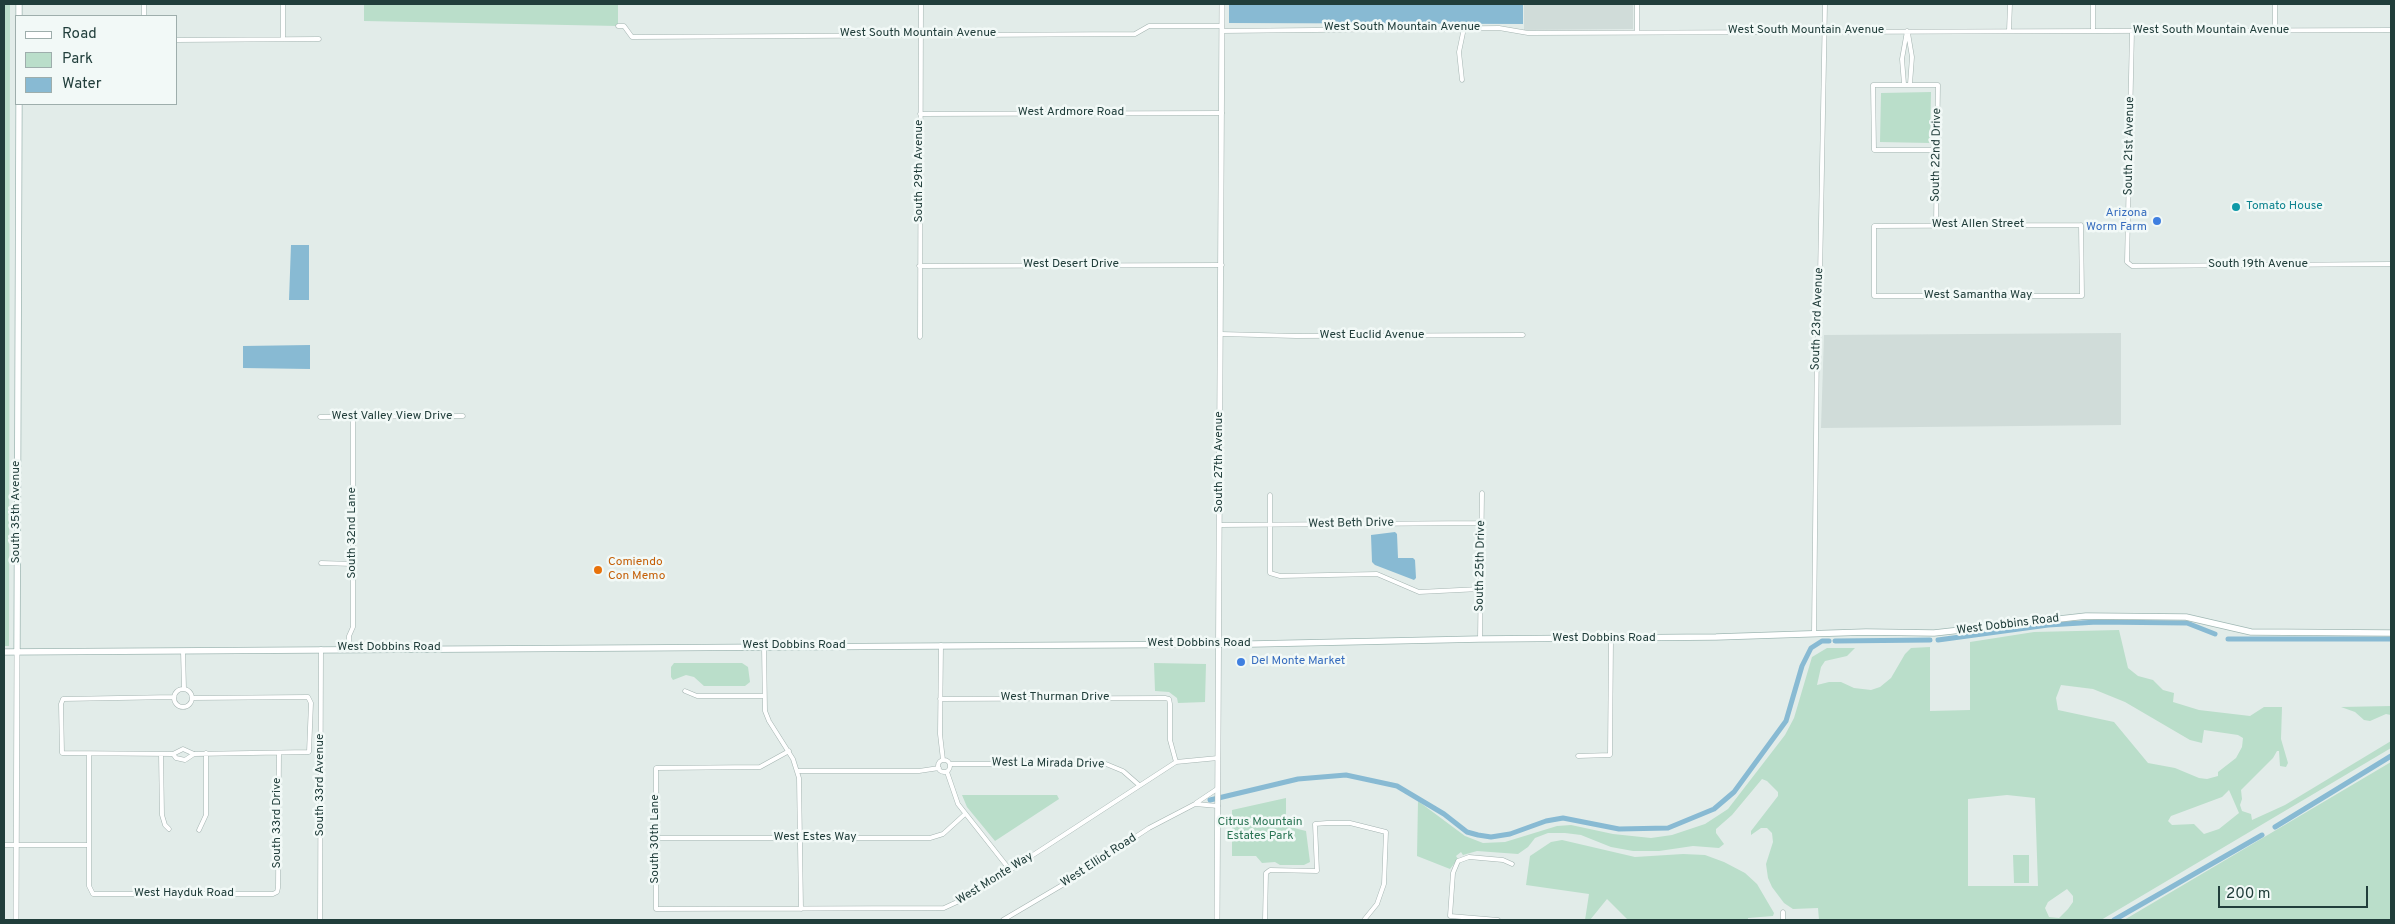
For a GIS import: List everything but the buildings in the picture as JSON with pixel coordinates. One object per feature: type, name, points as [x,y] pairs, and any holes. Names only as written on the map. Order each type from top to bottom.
[{"type":"main road","name":"South 35th Avenue","points":[[17,652],[18,105]]},
{"type":"main road","name":"West Dobbins Road","points":[[4,652],[1611,639],[1941,633],[2055,618],[2129,615],[2186,617],[2251,632],[2391,632]]},
{"type":"street","points":[[283,4],[284,39]]},
{"type":"street","name":"South 29th Avenue","points":[[920,338],[921,4]]},
{"type":"street","name":"South 27th Avenue","points":[[1217,920],[1222,4]]},
{"type":"street","points":[[1637,4],[1637,32]]},
{"type":"street","name":"South 23rd Avenue","points":[[1814,634],[1816,341],[1820,331],[1825,4]]},
{"type":"street","points":[[2010,4],[2010,31]]},
{"type":"street","points":[[2093,4],[2093,31]]},
{"type":"street","points":[[2275,4],[2275,31]]},
{"type":"street","name":"West South Mountain Avenue","points":[[618,26],[624,26],[632,36],[921,33],[1135,34],[1149,26],[1222,28],[1499,28],[1528,33],[1825,30],[2132,32],[2391,30]]},
{"type":"street","points":[[1462,80],[1459,52],[1464,28]]},
{"type":"street","points":[[1904,84],[1902,59],[1907,31]]},
{"type":"street","points":[[1907,31],[1912,57],[1910,84],[1873,85],[1874,150],[1938,150]]},
{"type":"street","name":"South 21st Avenue","points":[[2128,262],[2132,32]]},
{"type":"street","points":[[178,40],[319,39]]},
{"type":"street","name":"South 22nd Drive","points":[[1910,84],[1938,85],[1936,226]]},
{"type":"street","name":"West Ardmore Road","points":[[920,114],[1222,112]]},
{"type":"street","name":"West Allen Street","points":[[1874,296],[1874,226],[2081,225],[2082,296]]},
{"type":"street","name":"South 19th Avenue","points":[[2128,262],[2134,267],[2391,264]]},
{"type":"street","name":"West Desert Drive","points":[[919,266],[1222,265]]},
{"type":"street","name":"West Samantha Way","points":[[1874,296],[2082,296]]},
{"type":"street","name":"West Euclid Avenue","points":[[1221,334],[1296,336],[1523,335]]},
{"type":"street","name":"West Valley View Drive","points":[[320,417],[463,416]]},
{"type":"street","name":"South 32nd Lane","points":[[350,648],[349,636],[353,627],[353,417]]},
{"type":"street","name":"South 25th Drive","points":[[1480,639],[1482,493]]},
{"type":"street","points":[[1270,495],[1270,574],[1280,576],[1376,574],[1419,592],[1480,589]]},
{"type":"street","name":"West Beth Drive","points":[[1220,525],[1481,523]]},
{"type":"street","points":[[321,563],[353,564]]},
{"type":"street","points":[[1578,756],[1610,755],[1611,639]]},
{"type":"street","points":[[939,768],[939,764],[943,760],[940,734],[941,645]]},
{"type":"street","points":[[764,646],[763,696],[769,721],[789,750],[798,771],[800,790],[801,909]]},
{"type":"street","name":"South 33rd Avenue","points":[[320,920],[321,649]]},
{"type":"street","points":[[183,651],[184,689]]},
{"type":"street","name":"South 35th Avenue","points":[[16,920],[17,652]]},
{"type":"street","points":[[184,689],[189,691],[192,698],[188,706],[183,707],[176,703],[174,698],[178,691],[184,689]]},
{"type":"street","points":[[685,691],[698,696],[763,696]]},
{"type":"street","points":[[174,698],[63,699],[61,704],[62,753],[89,755],[173,754],[183,749],[194,754]]},
{"type":"street","points":[[173,754],[176,758],[184,760],[194,754],[206,753],[309,752],[311,703],[308,698],[192,698]]},
{"type":"street","name":"West Thurman Drive","points":[[940,699],[1169,699],[1170,740],[1176,762]]},
{"type":"street","name":"South 30th Lane","points":[[656,909],[656,768],[760,767],[789,750]]},
{"type":"street","points":[[199,830],[206,815],[206,753]]},
{"type":"street","name":"South 33rd Drive","points":[[277,892],[279,753]]},
{"type":"street","points":[[161,754],[162,815],[165,825],[169,829]]},
{"type":"street","points":[[4,845],[90,845],[89,755]]},
{"type":"street","name":"West Monte Way","points":[[656,909],[944,908],[959,903],[1176,762],[1218,758]]},
{"type":"street","points":[[943,760],[950,764],[947,772],[953,794],[965,814],[1010,870]]},
{"type":"street","name":"West La Mirada Drive","points":[[950,764],[1106,764],[1123,771],[1139,785]]},
{"type":"street","points":[[798,771],[919,771],[939,768]]},
{"type":"street","points":[[939,768],[943,772],[947,772]]},
{"type":"street","name":"West Elliot Road","points":[[1003,920],[1064,884],[1149,828],[1217,792]]},
{"type":"street","points":[[1196,804],[1218,804]]},
{"type":"street","name":"West Estes Way","points":[[656,838],[930,838],[943,834],[965,814]]},
{"type":"street","points":[[1265,920],[1266,873],[1270,870],[1317,871],[1316,824],[1350,823],[1386,832],[1384,884],[1377,904],[1365,919]]},
{"type":"street","name":"West Hayduk Road","points":[[90,845],[91,892],[96,894],[277,892]]},
{"type":"street","points":[[1498,920],[1450,916],[1453,873],[1458,862],[1469,857],[1503,860],[1512,864]]},
{"type":"street","points":[[1782,912],[1783,920]]},
{"type":"shaded area","points":[[1524,4],[1633,4],[1633,29],[1524,30]]},
{"type":"shaded area","points":[[2121,333],[2121,425],[1821,428],[1824,335]]},
{"type":"green space","points":[[4,4],[10,4],[9,646],[4,646]]},
{"type":"green space","points":[[364,4],[618,4],[618,26],[364,21]]},
{"type":"green space","points":[[1931,92],[1930,143],[1880,142],[1881,93]]},
{"type":"green space","points":[[2119,630],[2128,668],[2138,676],[2153,680],[2163,690],[2174,693],[2173,702],[2199,710],[2250,716],[2264,707],[2282,707],[2281,739],[2288,763],[2286,767],[2280,766],[2279,751],[2277,751],[2273,758],[2241,790],[2242,799],[2240,805],[2242,811],[2251,814],[2252,820],[2285,805],[2391,741],[2391,748],[2101,920],[1819,920],[1818,908],[1793,909],[1784,903],[1768,878],[1766,864],[1773,842],[1772,833],[1767,828],[1761,828],[1751,835],[1751,831],[1778,796],[1778,792],[1767,781],[1762,779],[1732,815],[1716,829],[1716,833],[1724,844],[1719,848],[1693,846],[1659,851],[1633,851],[1611,847],[1581,835],[1548,833],[1535,838],[1528,847],[1518,854],[1477,851],[1463,855],[1461,852],[1456,856],[1458,859],[1450,869],[1417,856],[1418,801],[1465,836],[1483,843],[1505,842],[1557,826],[1571,825],[1613,834],[1651,838],[1672,835],[1705,824],[1728,809],[1785,735],[1794,718],[1812,657],[1827,648],[1855,648],[1847,656],[1825,661],[1821,667],[1817,685],[1841,682],[1854,688],[1871,690],[1880,687],[1891,678],[1905,654],[1911,648],[1930,647],[1930,711],[1970,710],[1970,642],[2034,632]],"holes":[[[2061,685],[2093,689],[2125,702],[2190,740],[2202,743],[2204,730],[2238,735],[2243,738],[2242,747],[2236,758],[2218,772],[2218,776],[2207,779],[2199,778],[2175,768],[2148,763],[2114,722],[2058,710],[2056,698]],[[2229,790],[2239,813],[2219,829],[2204,834],[2194,824],[2172,825],[2168,821],[2171,816],[2222,797]],[[2007,795],[2035,798],[2038,886],[1968,886],[1968,799]],[[2067,889],[2073,896],[2073,902],[2059,918],[2049,917],[2045,908],[2048,902]]]},
{"type":"green space","points":[[674,663],[742,663],[748,667],[750,682],[745,686],[704,686],[694,677],[686,675],[673,680],[671,677],[671,667]]},
{"type":"green space","points":[[1154,663],[1206,664],[1205,702],[1178,703],[1177,698],[1169,692],[1155,691]]},
{"type":"green space","points":[[2391,706],[2391,715],[2386,714],[2370,721],[2364,720],[2355,712],[2341,707]]},
{"type":"green space","points":[[2391,762],[2391,920],[2124,920]]},
{"type":"green space","points":[[962,795],[1057,795],[1059,799],[995,841],[967,807]]},
{"type":"green space","name":"Citrus Mountain Estates Park","points":[[1286,798],[1286,826],[1306,831],[1310,862],[1304,865],[1280,865],[1275,862],[1262,863],[1256,856],[1232,856],[1232,810]]},
{"type":"green space","points":[[1562,840],[1635,857],[1683,854],[1705,855],[1745,873],[1757,884],[1774,913],[1773,916],[1748,918],[1748,920],[1628,920],[1607,899],[1590,920],[1585,920],[1589,894],[1526,885],[1530,856],[1551,842]]},
{"type":"green space","points":[[2013,855],[2029,855],[2029,883],[2014,883]]},
{"type":"water","points":[[1229,4],[1523,4],[1523,24],[1229,23]]},
{"type":"water","points":[[291,245],[309,245],[309,300],[289,300]]},
{"type":"water","points":[[310,345],[310,369],[243,368],[243,346]]},
{"type":"water","points":[[1395,532],[1397,534],[1398,558],[1413,558],[1415,560],[1416,578],[1414,580],[1375,565],[1372,562],[1371,535]]},
{"type":"waterway","points":[[1938,640],[2048,625],[2097,622],[2187,623],[2215,634]]},
{"type":"waterway","points":[[2228,639],[2391,639]]},
{"type":"waterway","points":[[1835,641],[1930,640]]},
{"type":"waterway","points":[[1210,800],[1298,779],[1346,775],[1397,786],[1444,814],[1467,832],[1478,835],[1491,837],[1510,834],[1546,821],[1563,818],[1619,829],[1668,828],[1714,809],[1734,792],[1786,721],[1802,666],[1811,648],[1822,641],[1829,641]]},
{"type":"waterway","points":[[2275,827],[2391,756]]},
{"type":"waterway","points":[[2114,920],[2262,835]]},
{"type":"place","name":"Tomato House","points":[[2236,207]]},
{"type":"place","name":"Arizona Worm Farm","points":[[2157,221]]},
{"type":"place","name":"Comiendo Con Memo","points":[[598,570]]},
{"type":"place","name":"Del Monte Market","points":[[1241,662]]}]
